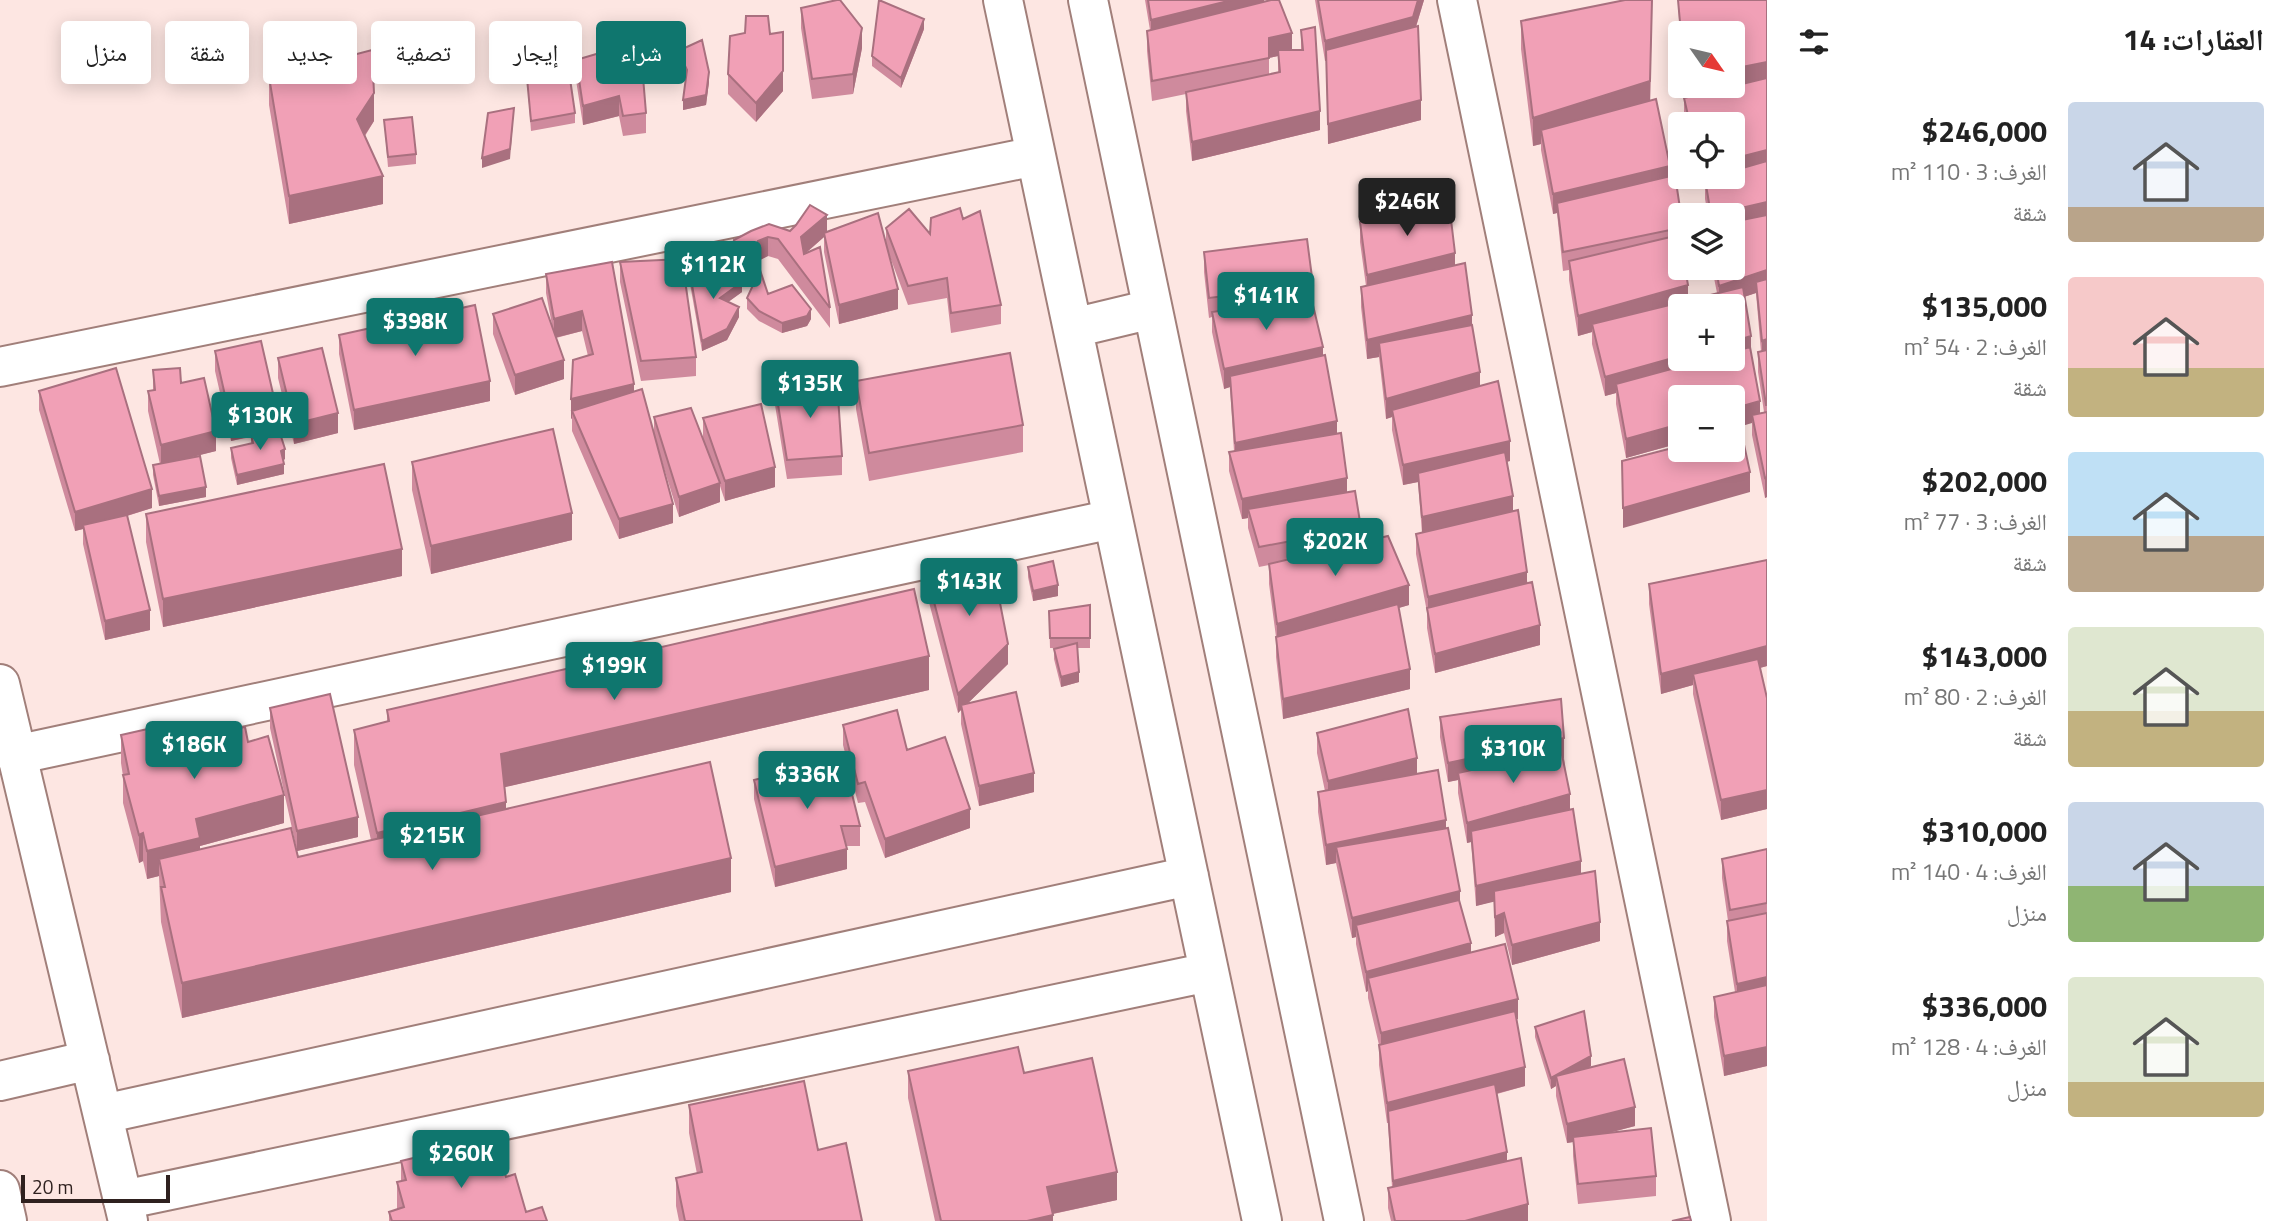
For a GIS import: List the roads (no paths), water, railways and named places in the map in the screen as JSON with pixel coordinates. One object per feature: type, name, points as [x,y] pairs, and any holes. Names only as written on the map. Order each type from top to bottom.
[{"type":"street","points":[[1003,0],[1262,1221]]},
{"type":"street","points":[[1087,0],[1344,1221]]},
{"type":"street","points":[[1457,0],[1711,1221]]},
{"type":"street","points":[[0,367],[1036,156]]},
{"type":"street","points":[[1073,328],[1152,309]]},
{"type":"street","points":[[15,755],[1113,519]]},
{"type":"street","points":[[0,684],[126,1210],[1209,972]]},
{"type":"street","points":[[103,1114],[1189,876]]},
{"type":"street","points":[[0,1082],[90,1060]]},
{"type":"street","points":[[0,1190],[7,1221]]}]
